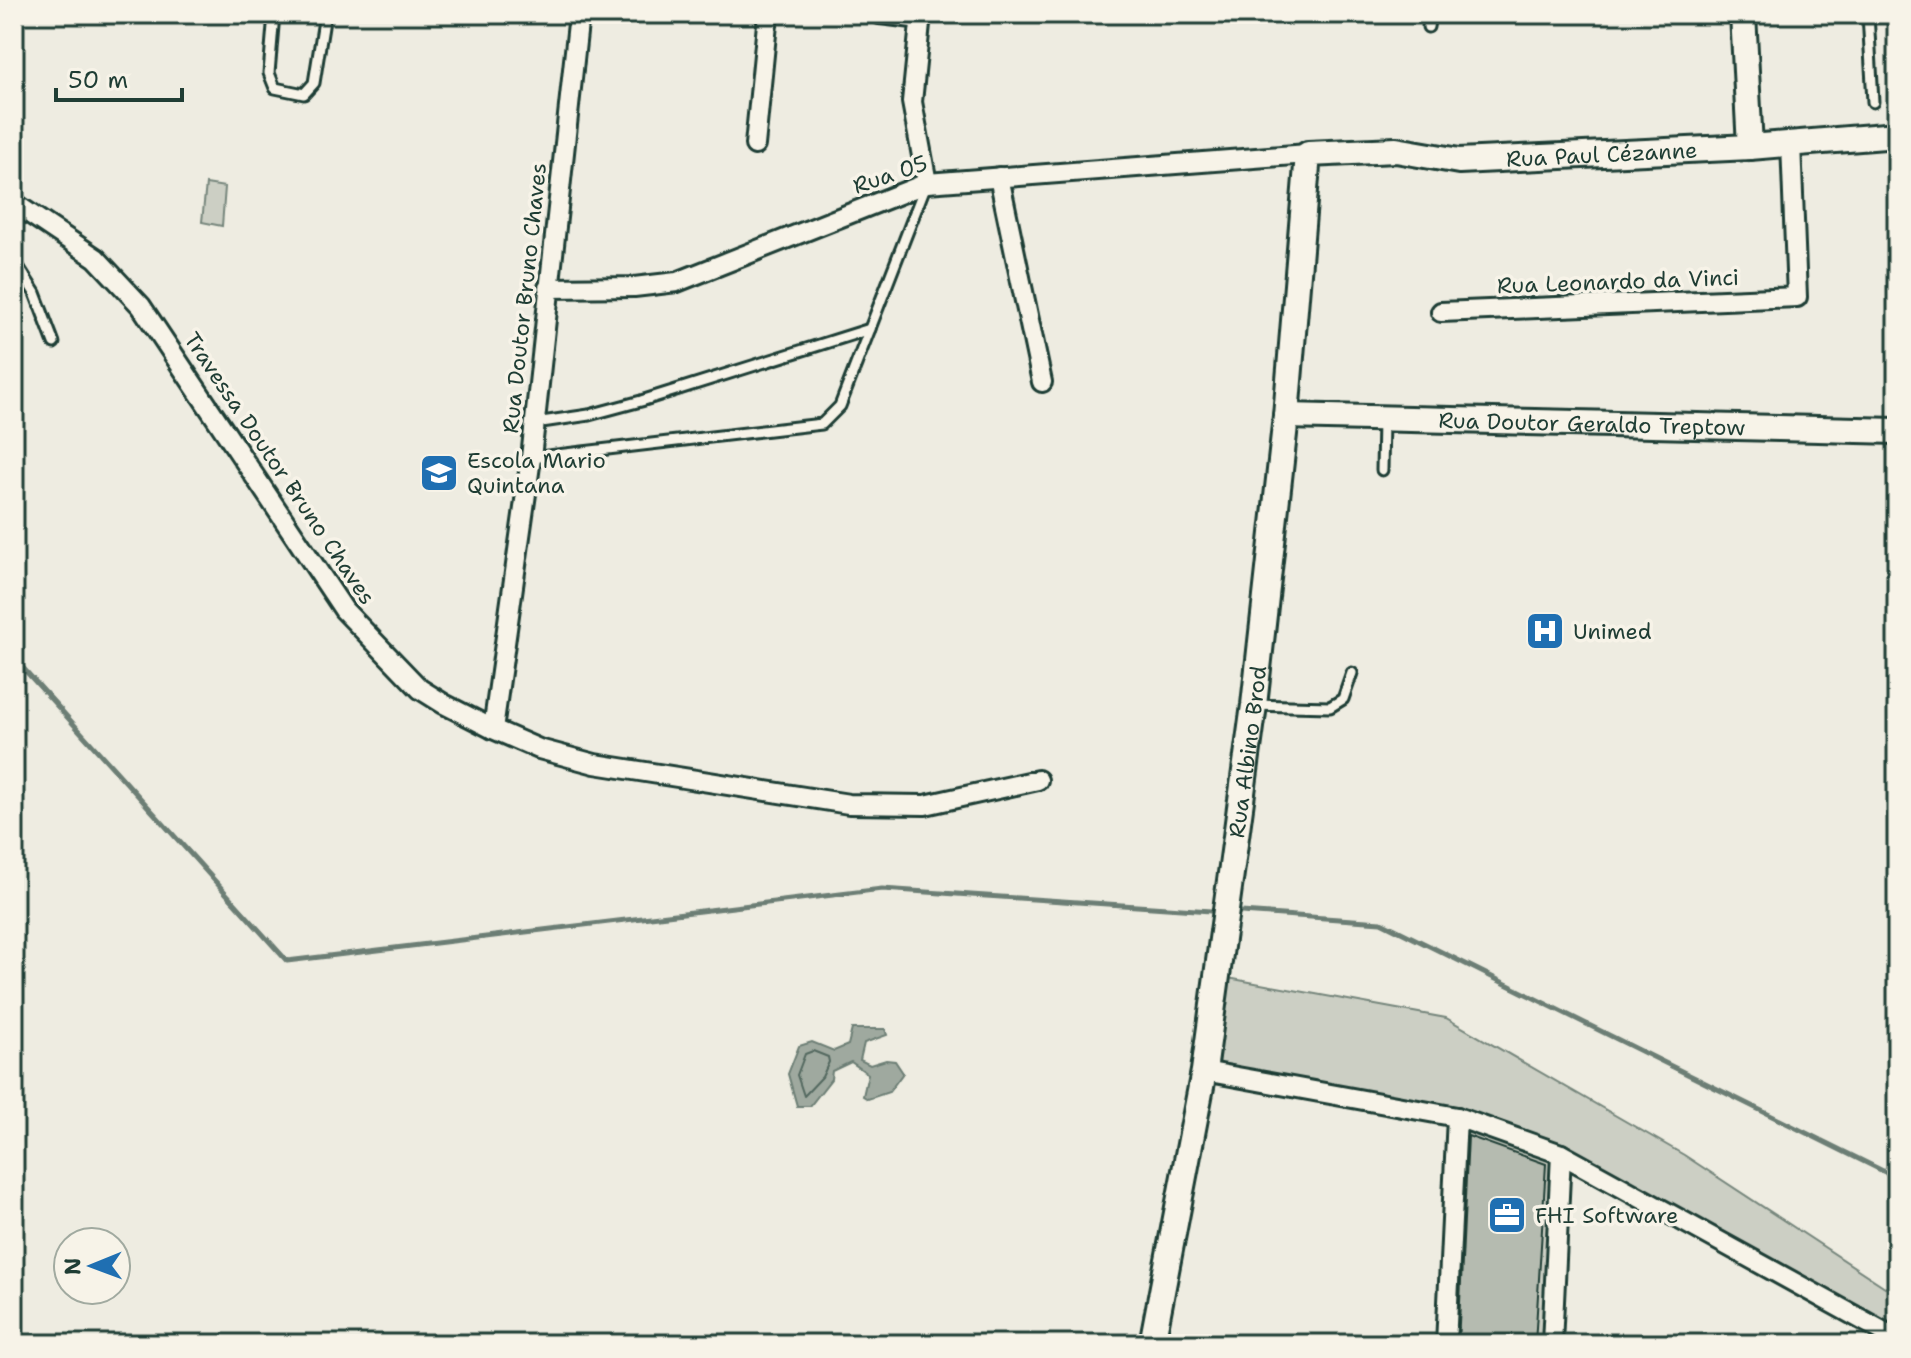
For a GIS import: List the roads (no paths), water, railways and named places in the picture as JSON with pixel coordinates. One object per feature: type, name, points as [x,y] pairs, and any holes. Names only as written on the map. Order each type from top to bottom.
[{"type":"street","name":"Rua Doutor Bruno Chaves","points":[[493,729],[531,458],[579,14]]},
{"type":"street","points":[[755,145],[768,14]]},
{"type":"street","points":[[880,14],[921,16],[912,102],[927,183]]},
{"type":"street","points":[[1743,14],[1750,147]]},
{"type":"street","name":"Rua Paul Cézanne","points":[[1308,154],[1396,150],[1459,161],[1750,147],[1897,135]]},
{"type":"street","name":"Rua Leonardo da Vinci","points":[[1441,312],[1797,297],[1791,143]]},
{"type":"street","name":"Rua 05","points":[[548,288],[634,287],[677,282],[927,183],[1308,154]]},
{"type":"street","name":"Rua Albino Brod","points":[[1152,1344],[1204,1071],[1254,705],[1286,416],[1308,154]]},
{"type":"street","points":[[999,177],[1042,382]]},
{"type":"street","name":"Travessa Doutor Bruno Chaves","points":[[14,203],[96,258],[141,306],[344,610],[420,689],[493,729],[539,749],[595,764],[849,804],[925,805],[1038,780]]},
{"type":"street","name":"Rua Doutor Geraldo Treptow","points":[[1286,416],[1897,431]]},
{"type":"street","points":[[1204,1071],[1457,1117],[1561,1154],[1897,1339]]},
{"type":"street","points":[[1446,1344],[1457,1117]]},
{"type":"street","points":[[1552,1344],[1561,1154]]},
{"type":"lane","points":[[274,14],[269,73],[275,88],[304,94],[314,83],[325,14]]},
{"type":"lane","points":[[1428,27],[1430,14]]},
{"type":"lane","points":[[1868,14],[1873,102]]},
{"type":"lane","points":[[531,458],[822,424],[840,406],[927,183]]},
{"type":"lane","points":[[14,260],[35,293],[54,343]]},
{"type":"lane","points":[[535,423],[589,415],[641,401],[870,329]]},
{"type":"lane","points":[[1382,470],[1383,417]]},
{"type":"lane","points":[[1254,705],[1330,707],[1343,699],[1352,673]]},
{"type":"water","points":[[852,1029],[885,1029],[887,1035],[864,1043],[860,1060],[870,1065],[886,1060],[895,1061],[903,1073],[889,1092],[868,1099],[863,1096],[868,1074],[851,1062],[832,1071],[831,1079],[810,1106],[797,1106],[788,1074],[799,1046],[812,1042],[834,1051],[848,1045]]},
{"type":"waterway","points":[[14,658],[287,961],[882,889],[1211,911]]},
{"type":"waterway","points":[[1241,912],[1381,922],[1897,1178]]},
{"type":"place","name":"Escola Mario Quintana","points":[[439,473]]},
{"type":"place","name":"Unimed","points":[[1545,631]]},
{"type":"place","name":"FHI Software","points":[[1507,1215]]}]
